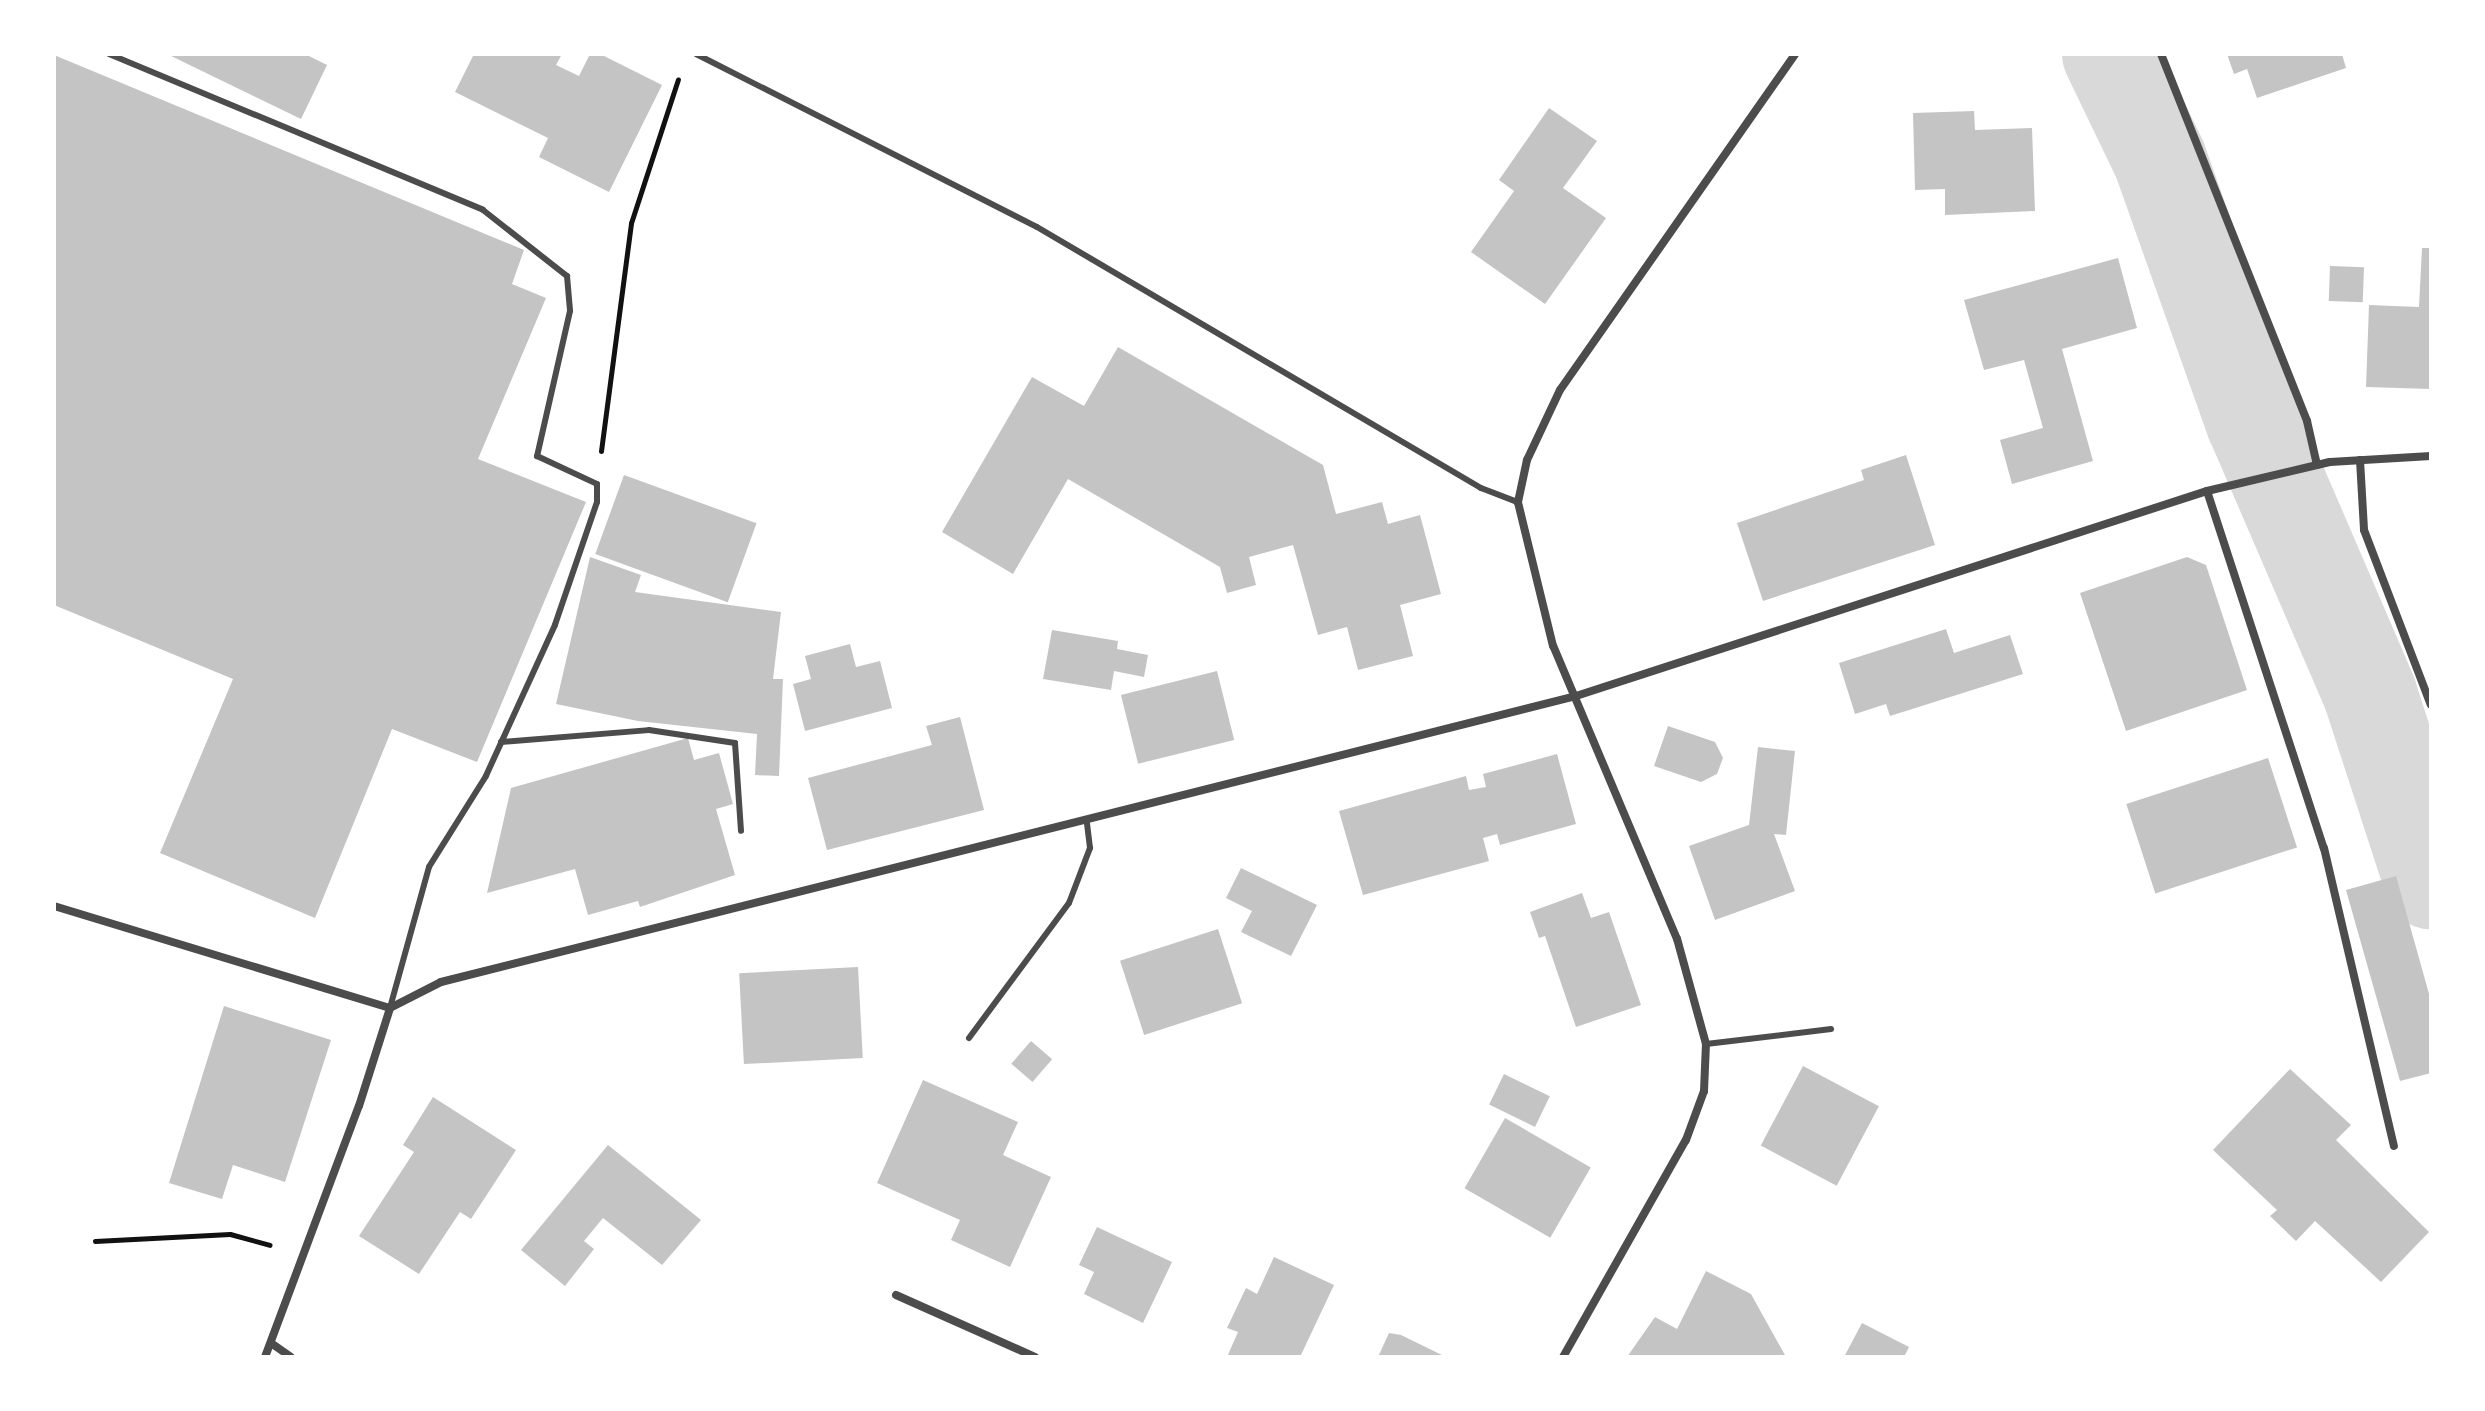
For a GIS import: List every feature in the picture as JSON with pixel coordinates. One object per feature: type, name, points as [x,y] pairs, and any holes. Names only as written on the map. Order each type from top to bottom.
[{"type":"street","points":[[1563,1357],[1686,1140],[1704,1091],[1706,1044],[1677,939],[1553,646],[1518,502],[1527,460],[1560,390],[1795,54]]},
{"type":"street","points":[[2161,54],[2307,421],[2313,466]]},
{"type":"street","points":[[54,906],[390,1008],[441,982],[1087,823],[1576,696],[2207,491],[2313,466],[2431,456]]},
{"type":"street","points":[[2360,460],[2364,530],[2431,705]]},
{"type":"street","points":[[2207,491],[2324,848],[2394,1146]]},
{"type":"street","points":[[265,1357],[359,1106],[390,1008]]},
{"type":"street","points":[[896,1295],[1035,1357]]},
{"type":"street","points":[[271,1343],[291,1357]]},
{"type":"lane","points":[[109,54],[483,210],[567,276],[570,311],[537,456],[597,484],[597,502],[555,625],[501,742],[429,867],[390,1008]]},
{"type":"lane","points":[[696,54],[1037,227],[1481,488],[1518,502]]},
{"type":"lane","points":[[501,742],[649,730],[735,743],[741,831]]},
{"type":"lane","points":[[969,1038],[1069,903],[1090,848],[1087,823]]},
{"type":"lane","points":[[1706,1044],[1831,1029]]},
{"type":"path","points":[[597,484],[631,223],[687,66]]},
{"type":"path","points":[[95,1241],[230,1234],[270,1245]]},
{"type":"building","points":[[167,54],[305,54],[327,65],[301,119]]},
{"type":"building","points":[[474,54],[562,54],[556,65],[579,76],[590,54],[600,54],[662,85],[609,192],[539,157],[548,138],[455,92]]},
{"type":"building","points":[[2227,54],[2342,54],[2346,68],[2257,98],[2247,69],[2234,74]]},
{"type":"building","points":[[54,55],[524,250],[512,284],[546,298],[478,459],[586,502],[477,762],[392,729],[315,918],[160,853],[233,679],[54,605]]},
{"type":"building","points":[[1549,108],[1597,141],[1563,188],[1606,218],[1545,304],[1471,252],[1514,191],[1499,180]]},
{"type":"building","points":[[1974,111],[1975,130],[2032,128],[2035,211],[1945,215],[1945,189],[1915,190],[1913,113]]},
{"type":"building","points":[[2422,248],[2431,248],[2431,389],[2366,387],[2369,305],[2419,307]]},
{"type":"building","points":[[2118,258],[2137,328],[2062,349],[2093,461],[2012,484],[2000,440],[2043,428],[2024,360],[1984,370],[1964,300]]},
{"type":"building","points":[[2330,266],[2364,267],[2363,302],[2329,301]]},
{"type":"building","points":[[1118,347],[1323,465],[1336,514],[1382,502],[1388,524],[1420,515],[1441,594],[1400,605],[1413,656],[1358,670],[1347,627],[1318,635],[1293,545],[1249,557],[1256,585],[1227,593],[1220,567],[1068,479],[1013,574],[942,532],[1032,377],[1084,406]]},
{"type":"building","points":[[1906,455],[1935,545],[1763,601],[1737,523],[1864,480],[1861,470]]},
{"type":"building","points":[[624,475],[756,523],[728,602],[595,554]]},
{"type":"building","points":[[590,557],[641,575],[635,592],[781,612],[773,679],[783,679],[779,776],[755,775],[757,734],[638,721],[556,704]]},
{"type":"building","points":[[2187,557],[2206,565],[2247,690],[2126,731],[2080,593]]},
{"type":"building","points":[[1946,629],[1954,653],[2010,635],[2023,674],[1890,716],[1886,704],[1855,714],[1839,663]]},
{"type":"building","points":[[1052,630],[1118,641],[1117,649],[1148,655],[1144,677],[1114,671],[1111,690],[1043,679]]},
{"type":"building","points":[[850,644],[856,667],[880,661],[892,708],[805,731],[793,684],[811,679],[805,656]]},
{"type":"building","points":[[1217,671],[1234,740],[1138,764],[1121,695]]},
{"type":"building","points":[[960,717],[984,810],[827,850],[808,778],[932,745],[926,726]]},
{"type":"building","points":[[1668,726],[1715,742],[1723,758],[1717,774],[1701,782],[1654,766]]},
{"type":"building","points":[[688,738],[694,760],[719,753],[733,804],[716,809],[735,875],[640,907],[638,901],[588,915],[575,869],[487,893],[511,788]]},
{"type":"building","points":[[1758,747],[1795,751],[1786,835],[1774,834],[1795,891],[1715,920],[1689,846],[1749,825]]},
{"type":"building","points":[[1557,754],[1576,824],[1500,845],[1497,834],[1483,838],[1489,861],[1363,895],[1339,811],[1466,776],[1469,790],[1486,787],[1483,774]]},
{"type":"building","points":[[2268,758],[2297,847],[2155,893],[2126,804]]},
{"type":"building","points":[[1241,868],[1317,905],[1291,956],[1241,932],[1252,911],[1226,898]]},
{"type":"building","points":[[2396,876],[2431,1001],[2431,1073],[2400,1081],[2346,890]]},
{"type":"building","points":[[1582,893],[1591,918],[1609,912],[1641,1005],[1576,1027],[1545,936],[1539,938],[1530,912]]},
{"type":"building","points":[[1218,929],[1242,1003],[1144,1035],[1120,961]]},
{"type":"building","points":[[858,967],[863,1058],[744,1064],[739,973]]},
{"type":"building","points":[[224,1006],[331,1040],[285,1182],[233,1165],[222,1199],[169,1183]]},
{"type":"building","points":[[1031,1041],[1052,1059],[1032,1082],[1011,1064]]},
{"type":"building","points":[[1803,1066],[1879,1106],[1837,1186],[1761,1145]]},
{"type":"building","points":[[2290,1069],[2351,1125],[2336,1140],[2429,1232],[2381,1282],[2315,1221],[2296,1241],[2270,1216],[2277,1210],[2213,1150]]},
{"type":"building","points":[[1504,1074],[1550,1096],[1535,1127],[1489,1105]]},
{"type":"building","points":[[923,1080],[1018,1122],[1003,1155],[1051,1177],[1010,1267],[951,1240],[960,1220],[877,1183]]},
{"type":"building","points":[[433,1097],[516,1150],[471,1219],[460,1212],[419,1274],[359,1236],[414,1152],[403,1145]]},
{"type":"building","points":[[1505,1118],[1591,1168],[1550,1238],[1464,1188]]},
{"type":"building","points":[[608,1145],[701,1220],[662,1265],[603,1218],[584,1241],[594,1249],[565,1286],[521,1250]]},
{"type":"building","points":[[1097,1227],[1172,1262],[1143,1323],[1084,1294],[1094,1272],[1079,1265]]},
{"type":"building","points":[[1274,1257],[1334,1285],[1300,1357],[1227,1357],[1238,1332],[1227,1328],[1246,1288],[1257,1294]]},
{"type":"building","points":[[1706,1271],[1751,1294],[1786,1357],[1627,1357],[1655,1317],[1677,1329]]},
{"type":"building","points":[[1862,1323],[1909,1347],[1904,1357],[1844,1357]]},
{"type":"building","points":[[1389,1333],[1401,1335],[1446,1357],[1378,1357]]},
{"type":"waterway","points":[[2109,54],[2160,160],[2253,422],[2370,694],[2431,882]]}]
